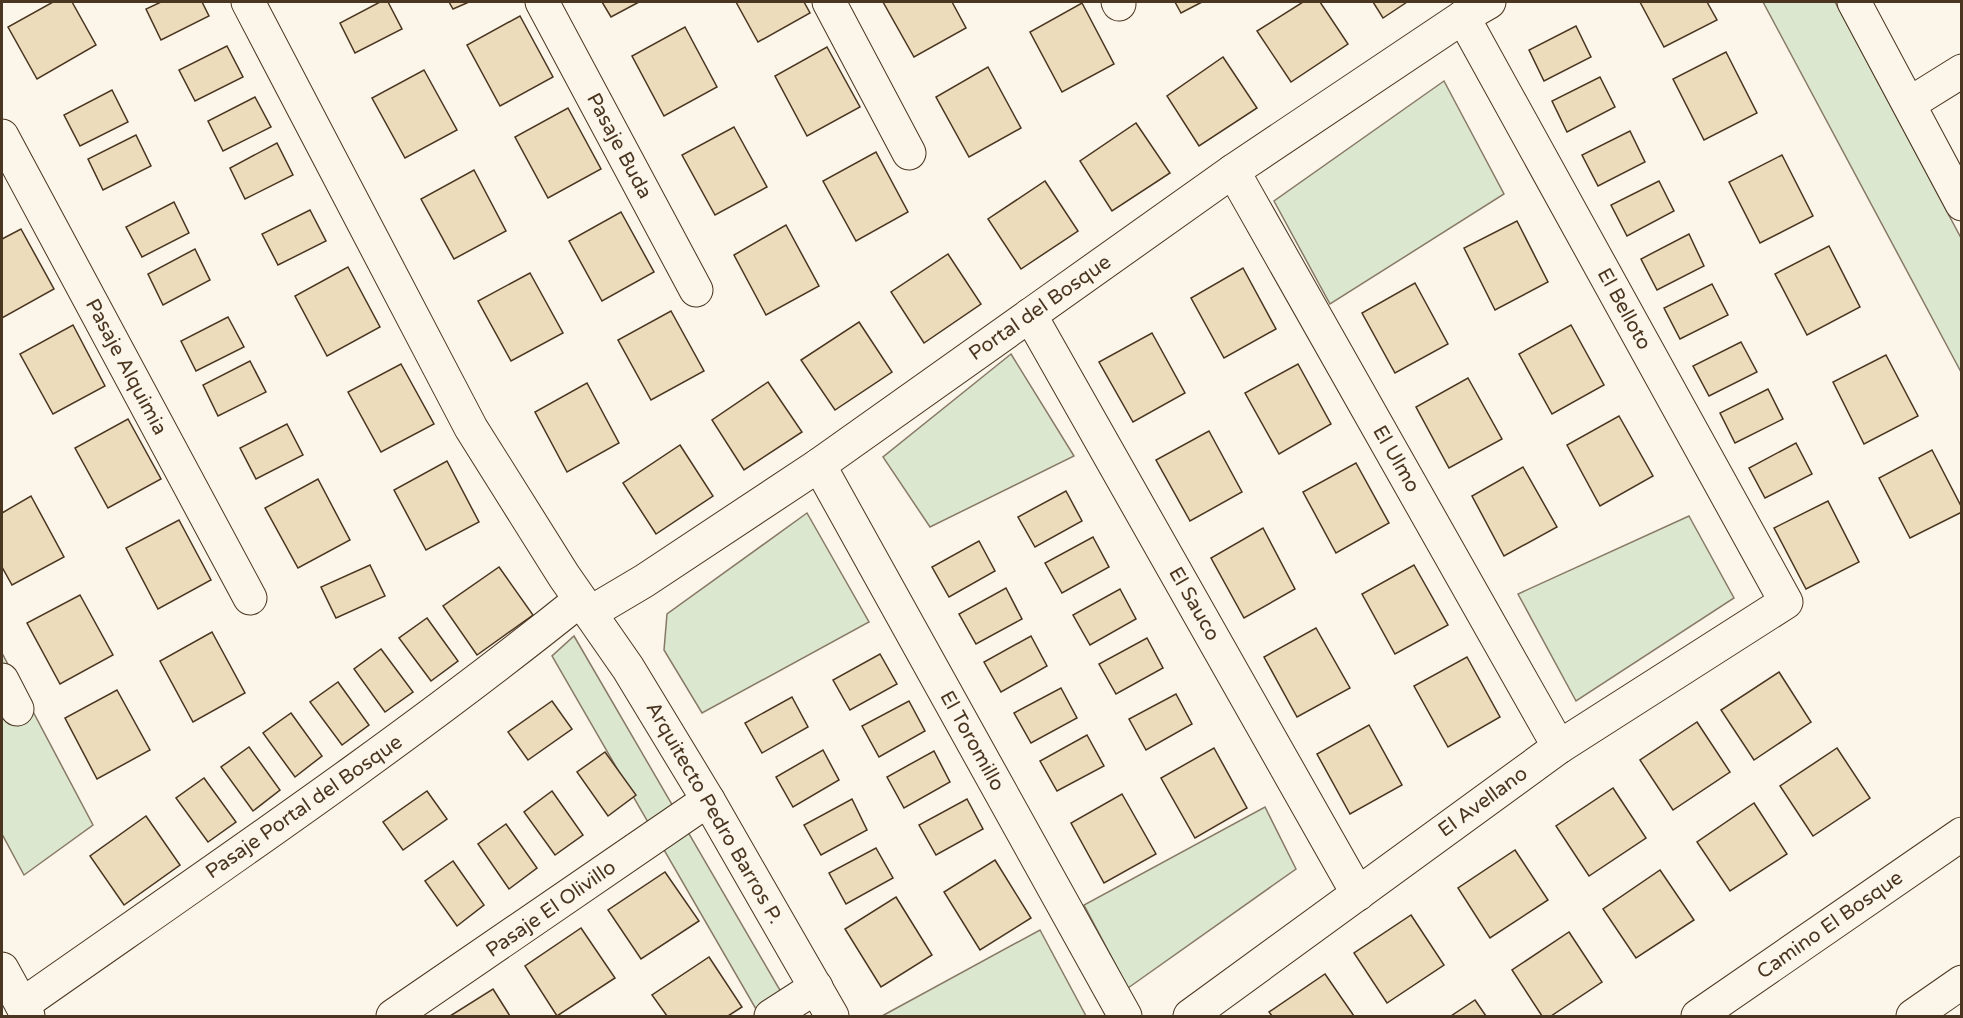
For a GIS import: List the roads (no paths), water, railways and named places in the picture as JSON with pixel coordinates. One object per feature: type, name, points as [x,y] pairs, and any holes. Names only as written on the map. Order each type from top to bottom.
[{"type":"street","name":"Arquitecto Pedro Barros P.","points":[[248,2],[471,428],[628,669],[708,800],[832,1017]]},
{"type":"street","name":"Pasaje Buda","points":[[542,2],[696,290]]},
{"type":"street","points":[[829,2],[909,153]]},
{"type":"street","points":[[1854,2],[1962,204]]},
{"type":"street","name":"Portal del Bosque","points":[[585,606],[654,574],[819,465],[1233,171],[1476,9]]},
{"type":"street","name":"El Belloto","points":[[1476,9],[1786,602]]},
{"type":"street","points":[[1909,104],[1962,72]]},
{"type":"street","name":"Pasaje Alquimia","points":[[2,136],[250,598]]},
{"type":"street","name":"El Ulmo","points":[[1233,171],[1559,747]]},
{"type":"street","name":"El Sauco","points":[[1030,315],[1358,894]]},
{"type":"street","name":"El Toromillo","points":[[819,465],[1125,1017]]},
{"type":"street","name":"El Avellano","points":[[1190,1017],[1559,747],[1786,602]]},
{"type":"street","name":"Pasaje Portal del Bosque","points":[[25,1011],[370,762],[500,664],[585,606]]},
{"type":"street","points":[[2,680],[18,709]]},
{"type":"street","name":"Pasaje El Olivillo","points":[[393,1017],[708,800]]},
{"type":"street","name":"Camino El Bosque","points":[[1698,1017],[1962,834]]},
{"type":"street","points":[[2,969],[25,1011]]},
{"type":"street","points":[[1913,1017],[1962,982]]},
{"type":"street","points":[[771,1017],[816,987]]}]
